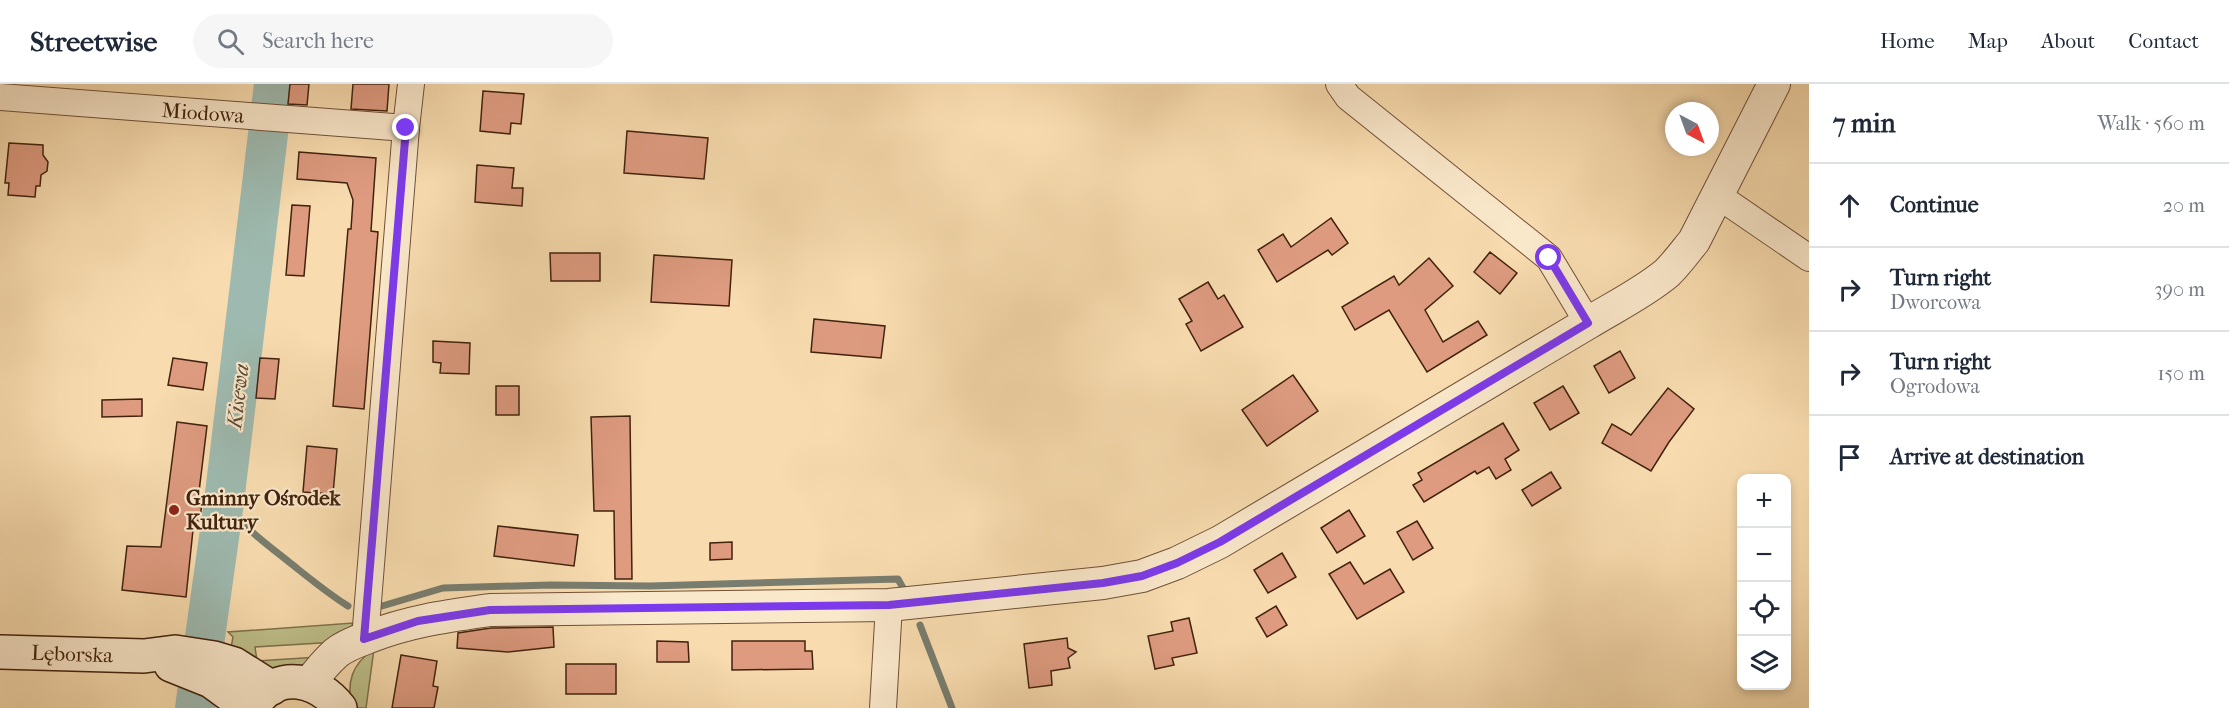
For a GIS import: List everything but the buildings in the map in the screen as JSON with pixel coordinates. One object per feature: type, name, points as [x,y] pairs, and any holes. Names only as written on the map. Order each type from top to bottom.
[{"type":"main road","name":"Lęborska","points":[[0,652],[144,656],[160,653],[212,670],[257,701]]},
{"type":"main road","points":[[257,701],[287,682],[326,696]]},
{"type":"street","points":[[364,639],[411,84]]},
{"type":"street","points":[[1339,84],[1348,97],[1549,258],[1588,323]]},
{"type":"street","points":[[326,696],[342,666],[364,639],[418,621],[490,610],[889,605],[1103,583],[1142,576],[1177,563],[1220,542],[1645,289],[1668,272],[1694,241],[1774,84]]},
{"type":"street","name":"Miodowa","points":[[0,98],[406,128]]},
{"type":"street","points":[[1717,195],[1809,258]]},
{"type":"street","points":[[883,708],[889,605]]},
{"type":"green space","points":[[353,623],[349,633],[337,642],[255,647],[257,661],[319,657],[294,668],[274,670],[265,668],[230,653],[233,637],[228,632]]},
{"type":"green space","points":[[374,649],[366,708],[352,708],[350,690],[352,674],[360,661]]},
{"type":"waterway","name":"Kisewa","points":[[195,708],[224,502],[274,84]]},
{"type":"waterway","points":[[224,502],[238,519],[263,541],[348,606]]},
{"type":"waterway","points":[[382,606],[443,588],[550,585],[650,586],[898,579],[903,588]]},
{"type":"waterway","points":[[920,625],[952,708]]},
{"type":"place","name":"Gminny Ośrodek Kultury","points":[[174,510]]},
{"type":"route","points":[[406,128],[364,639],[418,621],[490,610],[889,605],[1103,583],[1142,576],[1177,563],[1220,542],[1588,323],[1549,258]]}]
